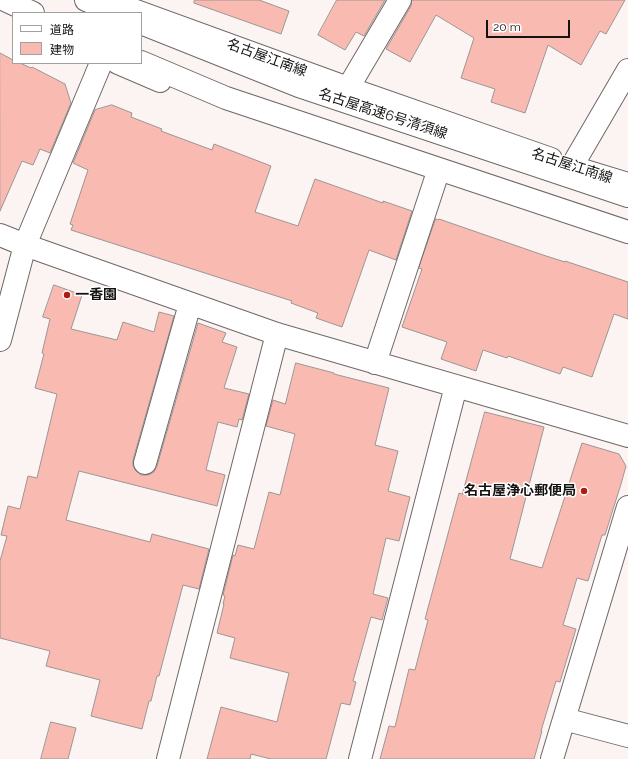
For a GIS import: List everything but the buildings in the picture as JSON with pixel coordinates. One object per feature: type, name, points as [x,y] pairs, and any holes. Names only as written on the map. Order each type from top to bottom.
[{"type":"main road","points":[[5,0],[31,12]]},
{"type":"main road","points":[[86,0],[121,7]]},
{"type":"main road","points":[[348,88],[400,0]]},
{"type":"main road","name":"名古屋江南線","points":[[121,7],[135,12]]},
{"type":"main road","points":[[0,8],[12,14]]},
{"type":"main road","name":"名古屋江南線","points":[[142,14],[348,88],[628,184]]},
{"type":"main road","name":"名古屋高速6号清須線","points":[[142,23],[299,86],[628,196]]},
{"type":"main road","points":[[142,62],[226,98],[628,232]]},
{"type":"main road","points":[[0,340],[25,245],[101,64]]},
{"type":"main road","points":[[120,64],[223,107],[628,241]]},
{"type":"main road","points":[[572,166],[628,70]]},
{"type":"main road","points":[[375,363],[436,178]]},
{"type":"main road","points":[[0,234],[25,245],[277,334],[628,436]]},
{"type":"main road","points":[[145,463],[190,304]]},
{"type":"main road","points":[[168,759],[277,334]]},
{"type":"main road","points":[[360,759],[456,386]]},
{"type":"main road","points":[[552,759],[628,507]]},
{"type":"main road","points":[[564,719],[628,736]]},
{"type":"place","name":"一香園","points":[[67,295]]},
{"type":"place","name":"名古屋浄心郵便局","points":[[584,491]]}]
